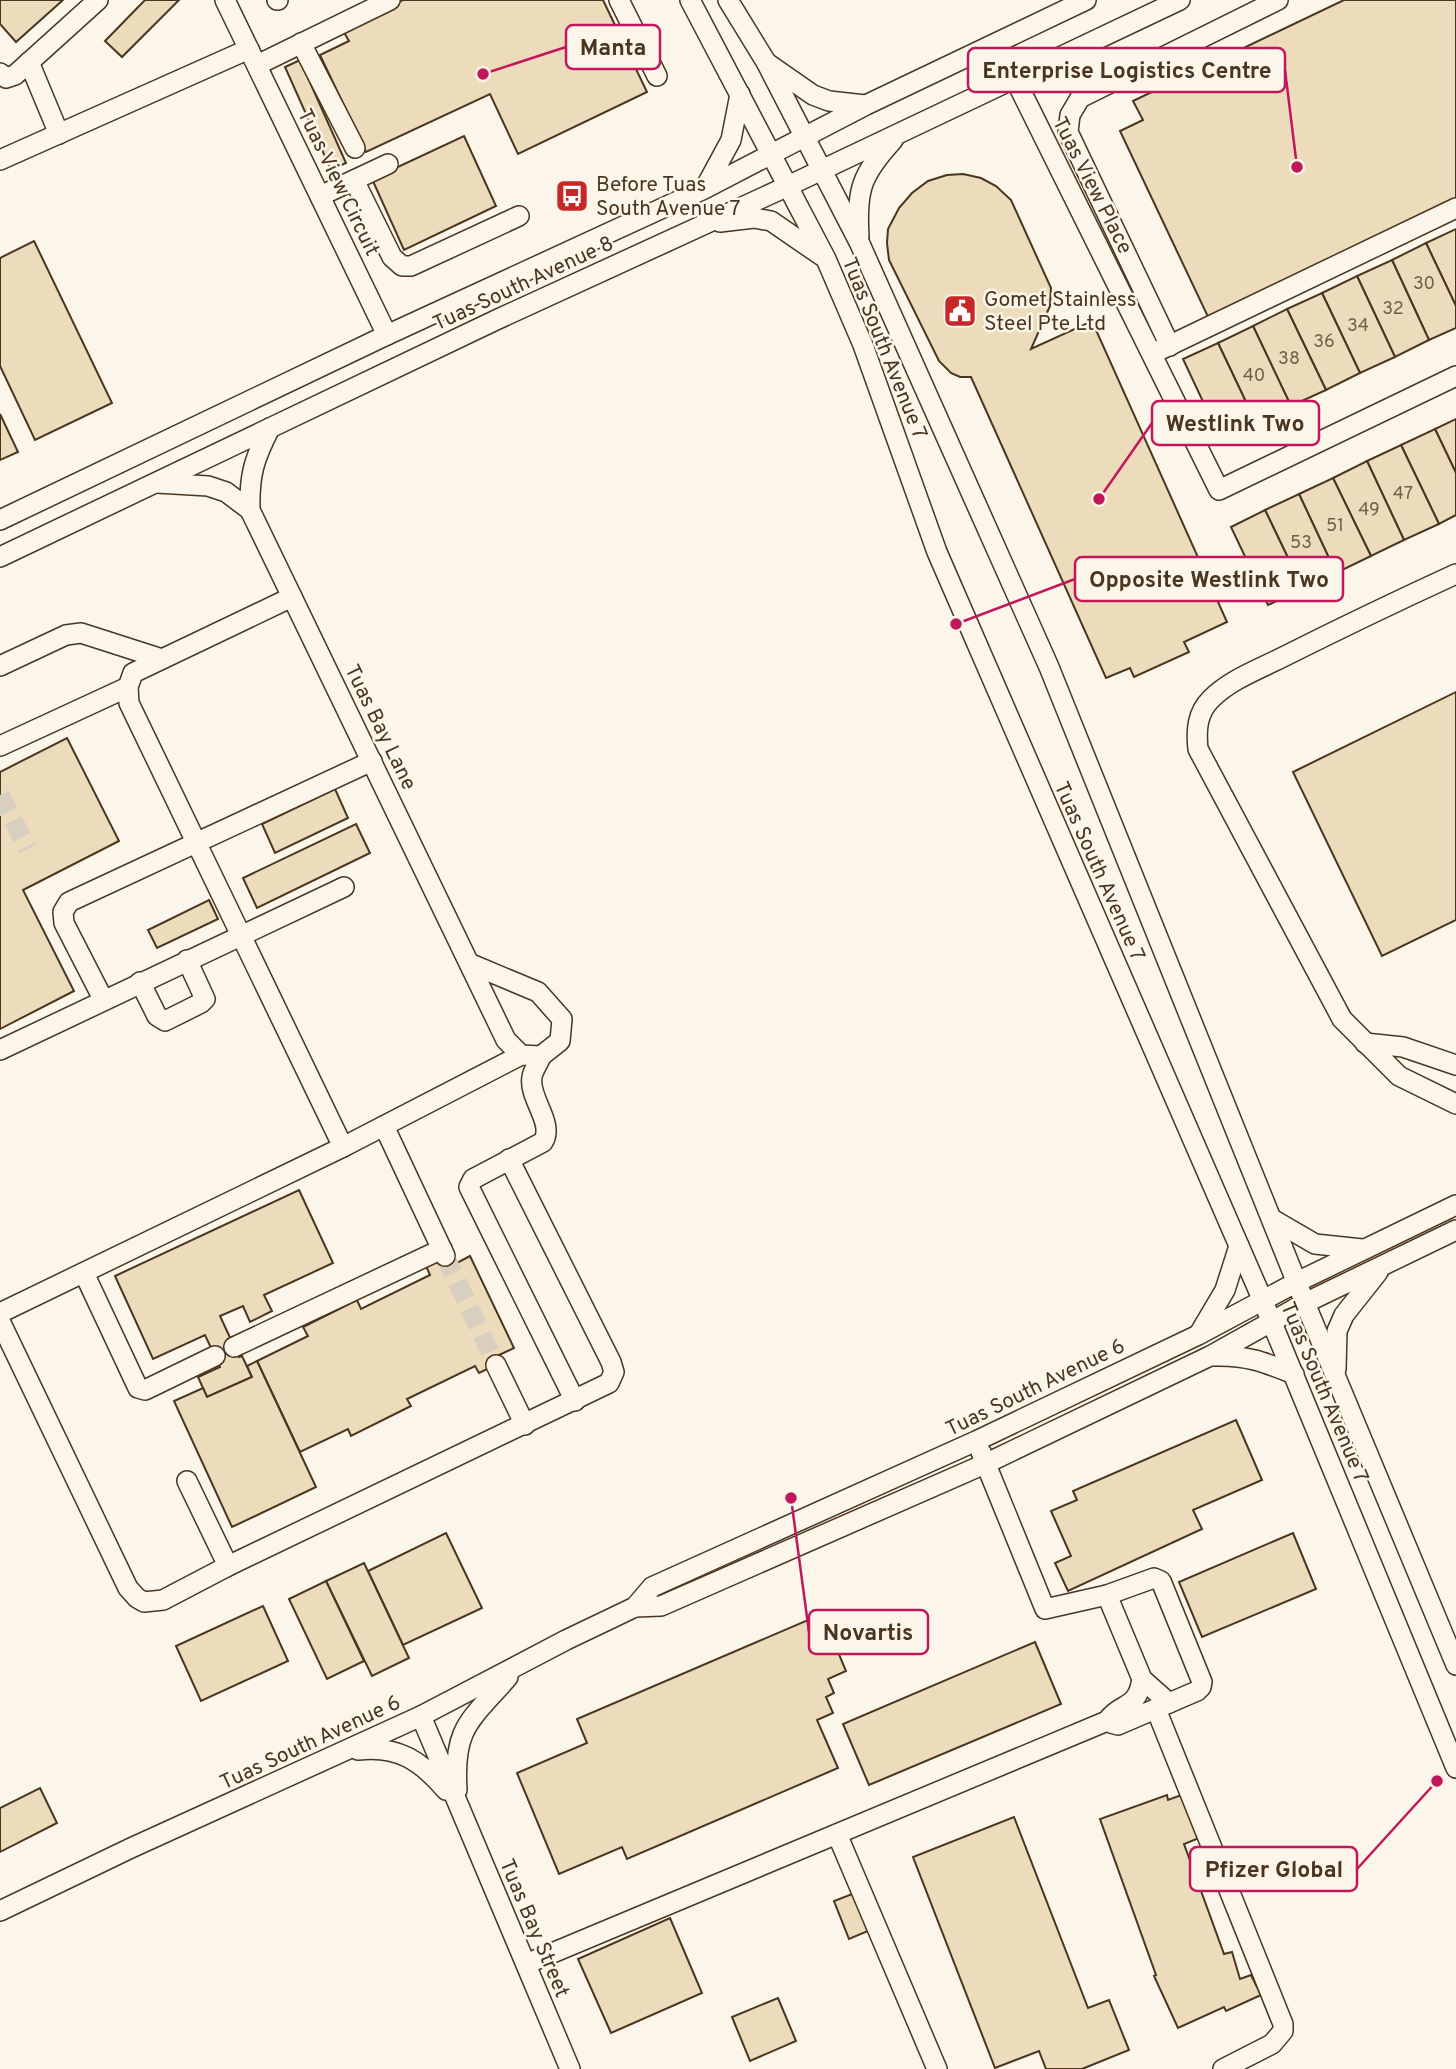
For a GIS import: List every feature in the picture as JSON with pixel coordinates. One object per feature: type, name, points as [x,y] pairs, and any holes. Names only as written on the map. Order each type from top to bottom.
[{"type":"street","points":[[0,73],[10,78],[98,0]]},
{"type":"street","points":[[0,160],[253,57],[301,44],[390,0]]},
{"type":"street","points":[[619,0],[657,76]]},
{"type":"street","name":"Tuas South Avenue 7","points":[[690,0],[826,259],[863,345],[937,552],[1263,1301],[1456,1768]]},
{"type":"street","name":"Tuas South Avenue 7","points":[[728,0],[766,62],[860,244],[1049,667],[1305,1303],[1456,1665]]},
{"type":"street","name":"Tuas South Avenue 8","points":[[0,520],[387,335],[704,189],[866,105],[1086,0]]},
{"type":"street","name":"Tuas South Avenue 8","points":[[0,557],[1180,0]]},
{"type":"street","points":[[1278,0],[1080,98],[1070,115],[1068,132],[1161,350],[1456,208]]},
{"type":"street","name":"Tuas View Circuit","points":[[231,2],[253,57],[387,335]]},
{"type":"street","points":[[301,44],[355,148]]},
{"type":"street","points":[[29,62],[59,134]]},
{"type":"street","points":[[766,62],[813,95],[829,101],[866,105]]},
{"type":"street","name":"Tuas View Place","points":[[1015,79],[1161,350],[1219,490],[1456,376]]},
{"type":"street","points":[[704,189],[731,140],[740,94]]},
{"type":"street","points":[[860,244],[857,204],[863,182],[872,163],[901,132]]},
{"type":"street","points":[[320,195],[388,164]]},
{"type":"street","points":[[354,180],[392,257],[402,266],[411,266],[519,216]]},
{"type":"street","points":[[705,223],[754,218],[771,221],[826,259]]},
{"type":"street","name":"Tuas Bay Lane","points":[[270,428],[254,458],[249,491],[250,510],[506,1040],[521,1055]]},
{"type":"street","name":"Tuas Bay Lane","points":[[155,483],[208,486],[226,492],[250,510]]},
{"type":"street","points":[[1456,574],[1321,637],[1229,684],[1210,701],[1199,718],[1196,732],[1198,749],[1342,1018],[1398,1076],[1456,1104]]},
{"type":"street","points":[[292,597],[133,673],[128,687],[129,702],[343,1147]]},
{"type":"street","points":[[0,666],[66,635],[81,632],[162,659]]},
{"type":"street","points":[[0,746],[128,687]]},
{"type":"street","points":[[103,999],[64,923],[63,912],[69,902],[372,761]]},
{"type":"street","points":[[0,1050],[344,887]]},
{"type":"street","points":[[140,982],[158,1016],[165,1021],[205,999],[187,960]]},
{"type":"street","points":[[471,964],[538,992],[562,1019],[560,1041],[541,1056],[532,1078],[546,1128],[546,1138],[473,1179],[469,1191],[575,1401]]},
{"type":"street","points":[[1365,1043],[1403,1047],[1456,1065]]},
{"type":"street","points":[[0,1313],[343,1147],[521,1055],[541,1056]]},
{"type":"street","points":[[234,1347],[444,1253],[384,1126]]},
{"type":"street","points":[[0,1321],[128,1588],[137,1598],[154,1602],[163,1600],[228,1566],[609,1383],[614,1372],[509,1159]]},
{"type":"street","name":"Tuas South Avenue 6","points":[[0,1911],[141,1843],[421,1716],[635,1607],[652,1587],[976,1441],[1198,1335],[1297,1282],[1456,1205]]},
{"type":"street","points":[[1272,1219],[1315,1244],[1363,1250]]},
{"type":"street","name":"Tuas South Avenue 6","points":[[635,1607],[661,1606],[987,1463],[1210,1356],[1305,1303],[1456,1230]]},
{"type":"street","points":[[1198,1335],[1225,1290],[1239,1246]]},
{"type":"street","points":[[1336,1374],[1337,1331],[1344,1315],[1383,1266]]},
{"type":"street","points":[[84,1273],[138,1388],[145,1390],[215,1356]]},
{"type":"street","points":[[1210,1356],[1239,1355],[1294,1374]]},
{"type":"street","points":[[496,1365],[525,1425]]},
{"type":"street","points":[[976,1441],[1045,1609],[1107,1595],[1160,1578],[1202,1682],[1201,1687],[1118,1726],[1107,1721]]},
{"type":"street","points":[[187,1481],[228,1566]]},
{"type":"street","points":[[1107,1595],[1142,1679],[1162,1706],[1283,2024],[1283,2031],[1277,2040],[1223,2069]]},
{"type":"street","name":"Tuas Bay Street","points":[[458,1805],[457,1757],[460,1736],[471,1718],[515,1668]]},
{"type":"street","points":[[526,1964],[1107,1721],[1113,1713],[1132,1703],[1140,1693],[1142,1679]]},
{"type":"street","name":"Tuas Bay Street","points":[[421,1716],[570,2069]]},
{"type":"street","name":"Tuas Bay Street","points":[[347,1751],[377,1748],[414,1759],[431,1772],[458,1805]]},
{"type":"street","points":[[837,1834],[937,2069]]},
{"type":"building","points":[[0,0],[63,0],[16,42],[0,24]]},
{"type":"building","points":[[145,0],[179,0],[122,57],[105,41]]},
{"type":"building","points":[[403,0],[603,0],[647,92],[518,154],[490,94],[366,152],[320,55],[349,41],[342,29]]},
{"type":"building","points":[[1344,0],[1456,0],[1456,203],[1210,321],[1120,131],[1143,120],[1133,101]]},
{"type":"building","points":[[300,60],[346,163],[331,170],[285,67]]},
{"type":"building","points":[[464,136],[496,206],[404,250],[372,179]]},
{"type":"building","points":[[963,174],[981,178],[996,186],[1011,200],[1051,288],[1050,306],[1031,349],[1092,321],[1227,622],[1184,642],[1189,652],[1134,677],[1130,668],[1106,678],[971,377],[960,377],[951,373],[939,361],[889,260],[888,229],[899,208],[912,193],[928,181],[947,175]]},
{"type":"building","points":[[1456,229],[1456,306],[1426,243]]},
{"type":"building","points":[[34,241],[112,403],[35,440],[0,366],[0,258]]},
{"type":"building","points":[[1426,243],[1456,306],[1456,328],[1429,340],[1392,260]]},
{"type":"building","points":[[1392,260],[1429,340],[1395,357],[1357,276]]},
{"type":"building","points":[[1357,276],[1395,357],[1360,373],[1322,293]]},
{"type":"building","points":[[1322,293],[1360,373],[1326,390],[1287,309]]},
{"type":"building","points":[[1287,309],[1326,390],[1291,406],[1253,326]]},
{"type":"building","points":[[1253,326],[1291,406],[1256,423],[1218,343]]},
{"type":"building","points":[[1218,343],[1256,423],[1221,440],[1183,359]]},
{"type":"building","points":[[0,414],[18,452],[0,460]]},
{"type":"building","points":[[1456,419],[1456,473],[1435,429]]},
{"type":"building","points":[[1435,429],[1456,473],[1456,515],[1439,524],[1401,445]]},
{"type":"building","points":[[1401,445],[1439,524],[1404,540],[1367,461]]},
{"type":"building","points":[[1367,461],[1404,540],[1371,556],[1333,478]]},
{"type":"building","points":[[1333,478],[1371,556],[1336,573],[1299,494]]},
{"type":"building","points":[[1299,494],[1336,573],[1303,589],[1265,510]]},
{"type":"building","points":[[1265,510],[1303,589],[1268,605],[1231,527]]},
{"type":"building","points":[[1456,692],[1456,920],[1382,956],[1293,772]]},
{"type":"building","points":[[67,738],[119,841],[23,890],[74,991],[0,1029],[0,772]]},
{"type":"building","points":[[335,789],[348,818],[275,853],[262,824]]},
{"type":"building","points":[[356,824],[370,853],[257,908],[243,878]]},
{"type":"building","points":[[209,900],[218,919],[157,948],[148,930]]},
{"type":"building","points":[[299,1190],[333,1263],[264,1295],[272,1311],[250,1322],[243,1306],[220,1316],[239,1357],[242,1356],[252,1377],[207,1397],[198,1377],[220,1367],[205,1335],[153,1359],[115,1276]]},
{"type":"building","points":[[452,1253],[457,1263],[470,1256],[514,1348],[499,1355],[502,1362],[479,1373],[475,1366],[407,1399],[411,1406],[351,1436],[348,1429],[300,1452],[257,1361],[308,1336],[303,1327],[357,1300],[361,1309],[430,1275],[426,1266]]},
{"type":"building","points":[[257,1361],[316,1487],[232,1527],[174,1401],[203,1388],[207,1397],[252,1377],[247,1366]]},
{"type":"building","points":[[1236,1420],[1262,1480],[1193,1510],[1202,1529],[1068,1591],[1055,1563],[1071,1556],[1051,1511],[1077,1500],[1073,1491]]},
{"type":"building","points":[[446,1533],[482,1608],[403,1645],[368,1571]]},
{"type":"building","points":[[1293,1533],[1316,1589],[1202,1637],[1179,1582]]},
{"type":"building","points":[[364,1563],[409,1658],[372,1676],[326,1581]]},
{"type":"building","points":[[326,1581],[364,1661],[327,1679],[289,1599]]},
{"type":"building","points":[[263,1606],[288,1661],[201,1701],[176,1646]]},
{"type":"building","points":[[822,1614],[846,1671],[828,1679],[834,1693],[826,1697],[833,1713],[817,1720],[838,1768],[627,1859],[622,1847],[559,1874],[517,1773],[587,1743],[577,1719]]},
{"type":"building","points":[[1035,1642],[1061,1704],[869,1785],[843,1724]]},
{"type":"building","points":[[40,1788],[57,1823],[0,1852],[0,1808]]},
{"type":"building","points":[[1187,1793],[1204,1836],[1184,1844],[1224,1954],[1232,1952],[1240,1979],[1251,1975],[1261,1995],[1226,2011],[1224,2007],[1178,2028],[1154,1976],[1156,1975],[1100,1819],[1167,1795],[1168,1800]]},
{"type":"building","points":[[1014,1817],[1088,2008],[1109,2000],[1129,2050],[1082,2069],[1046,2069],[1039,2051],[995,2068],[913,1857]]},
{"type":"building","points":[[860,1891],[875,1928],[849,1939],[834,1901]]},
{"type":"building","points":[[670,1918],[702,1993],[611,2033],[578,1959]]},
{"type":"building","points":[[778,1998],[796,2041],[750,2061],[732,2017]]},
{"type":"tunnel","points":[[0,795],[28,849]]},
{"type":"tunnel","points":[[445,1256],[496,1365]]},
{"type":"place","name":"Manta","points":[[483,74]]},
{"type":"place","name":"Enterprise Logistics Centre","points":[[1297,167]]},
{"type":"place","name":"Before Tuas South Avenue 7","points":[[572,196]]},
{"type":"place","name":"Gomet Stainless Steel Pte Ltd","points":[[960,311]]},
{"type":"place","name":"Westlink Two","points":[[1099,499]]},
{"type":"place","name":"Opposite Westlink Two","points":[[956,624]]},
{"type":"place","name":"Novartis","points":[[791,1498]]},
{"type":"place","name":"Pfizer Global","points":[[1437,1781]]}]
